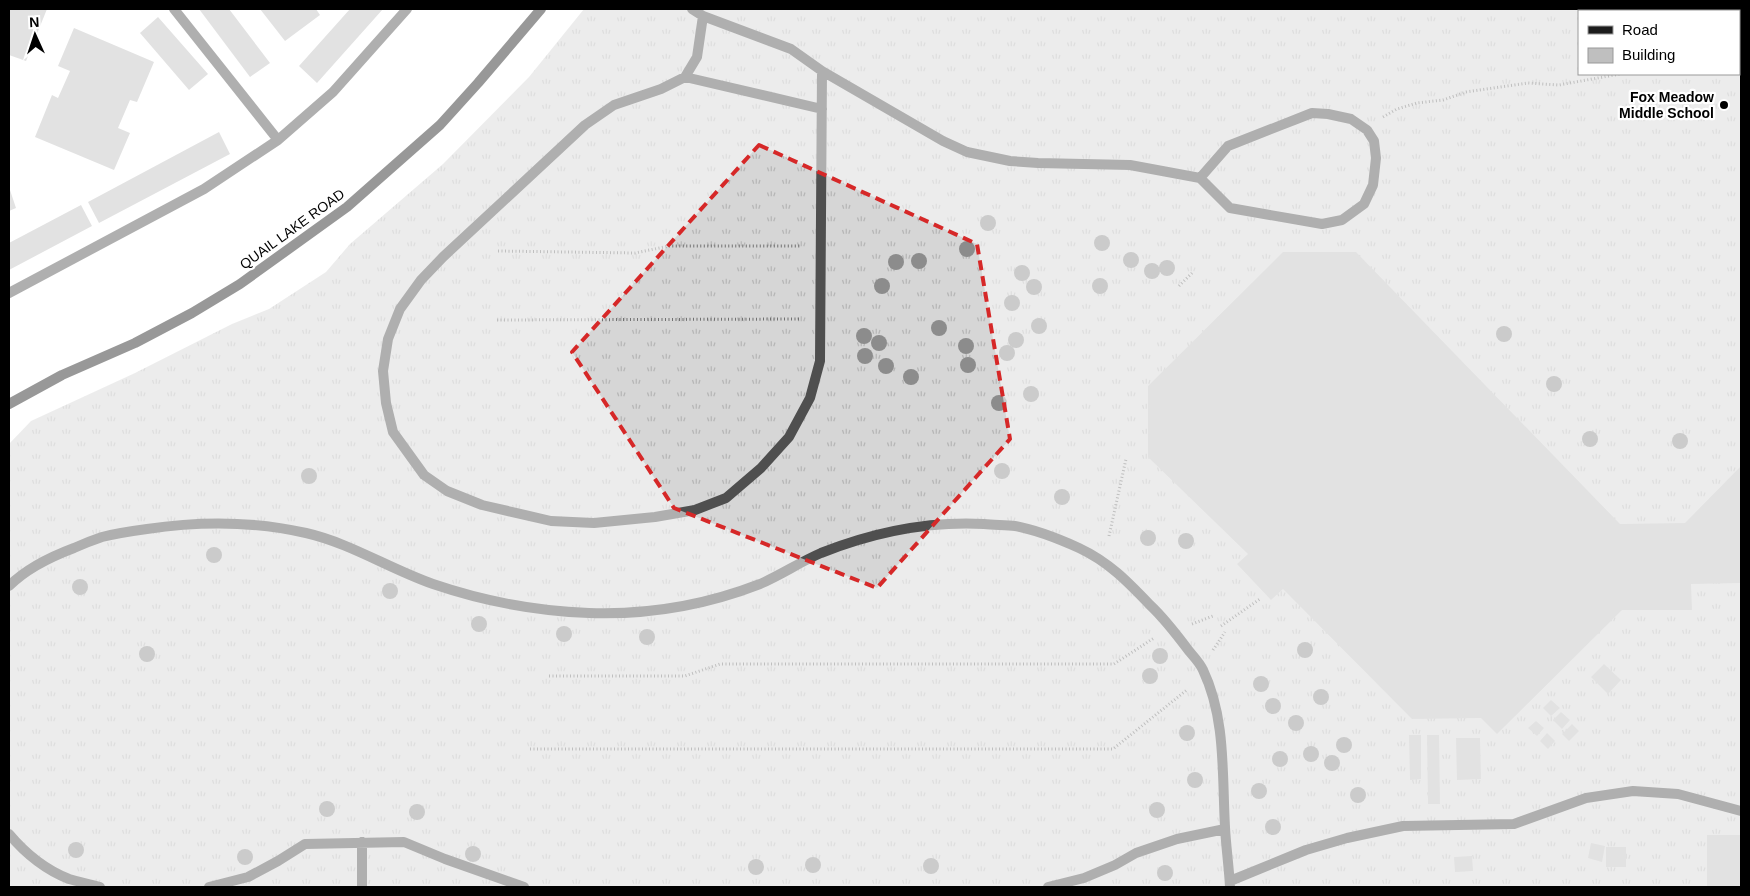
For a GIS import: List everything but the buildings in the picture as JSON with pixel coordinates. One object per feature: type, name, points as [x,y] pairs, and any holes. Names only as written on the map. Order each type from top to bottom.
[{"type":"street","points":[[174,9],[278,140]]},
{"type":"street","points":[[9,293],[204,189],[278,140],[333,92],[407,9]]},
{"type":"street","name":"QUAIL LAKE ROAD","points":[[9,404],[62,375],[135,343],[192,313],[240,284],[347,207],[440,125],[541,9]]},
{"type":"street","points":[[692,9],[703,16],[791,49],[822,71],[943,141],[967,152],[1010,161],[1038,164],[1130,165],[1200,178],[1230,208],[1322,224],[1342,220],[1364,204],[1373,185],[1376,158],[1374,141],[1367,130],[1351,119],[1312,113],[1228,146],[1200,178]]},
{"type":"street","points":[[703,16],[697,57],[685,77],[661,89],[614,105],[585,125],[443,257],[420,280],[400,309],[388,339],[383,371],[386,403],[393,432],[424,475],[447,490],[482,505],[551,521],[594,523],[655,517],[695,510],[726,498],[762,468],[789,437],[810,398],[820,361],[822,71]]},
{"type":"street","points":[[685,77],[822,109]]},
{"type":"street","points":[[9,586],[21,574],[53,556],[103,537],[174,525],[213,523],[261,524],[310,534],[362,553],[430,583],[470,596],[509,605],[549,611],[632,613],[682,606],[720,597],[762,583],[839,546],[884,533],[926,524],[1015,526],[1046,535],[1082,550],[1117,571],[1173,630],[1202,668],[1214,704],[1222,740],[1230,884],[1306,850],[1356,836],[1403,826],[1514,824],[1586,798],[1632,790],[1678,794],[1741,811]]},
{"type":"street","points":[[1048,887],[1084,878],[1115,866],[1136,853],[1177,839],[1226,830]]},
{"type":"street","points":[[9,834],[17,844],[42,864],[68,878],[100,887]]},
{"type":"street","points":[[209,887],[248,877],[278,862],[305,844],[362,842],[404,842],[524,887]]},
{"type":"street","points":[[362,842],[362,887]]},
{"type":"path","points":[[1367,130],[1387,114],[1397,109],[1417,103],[1443,100],[1466,92],[1528,83],[1558,85],[1614,75]]},
{"type":"path","points":[[498,251],[635,253],[669,246],[806,246],[822,239]]},
{"type":"path","points":[[1179,286],[1192,273]]},
{"type":"path","points":[[497,320],[821,319]]},
{"type":"path","points":[[1109,536],[1126,459]]},
{"type":"path","points":[[1221,626],[1260,598]]},
{"type":"path","points":[[549,676],[685,676],[720,664],[1114,664],[1155,637],[1213,616]]},
{"type":"path","points":[[530,749],[1113,749],[1187,690],[1225,632]]},
{"type":"highlighted area","points":[[759,145],[977,244],[1010,439],[877,588],[674,508],[572,352]]},
{"type":"green space","points":[[584,9],[1741,9],[1741,887],[9,887],[9,444],[31,421],[135,373],[232,324],[269,309],[326,272],[350,244],[443,164],[529,77]]},
{"type":"place","name":"Fox Meadow Middle School","points":[[1724,105]]}]
